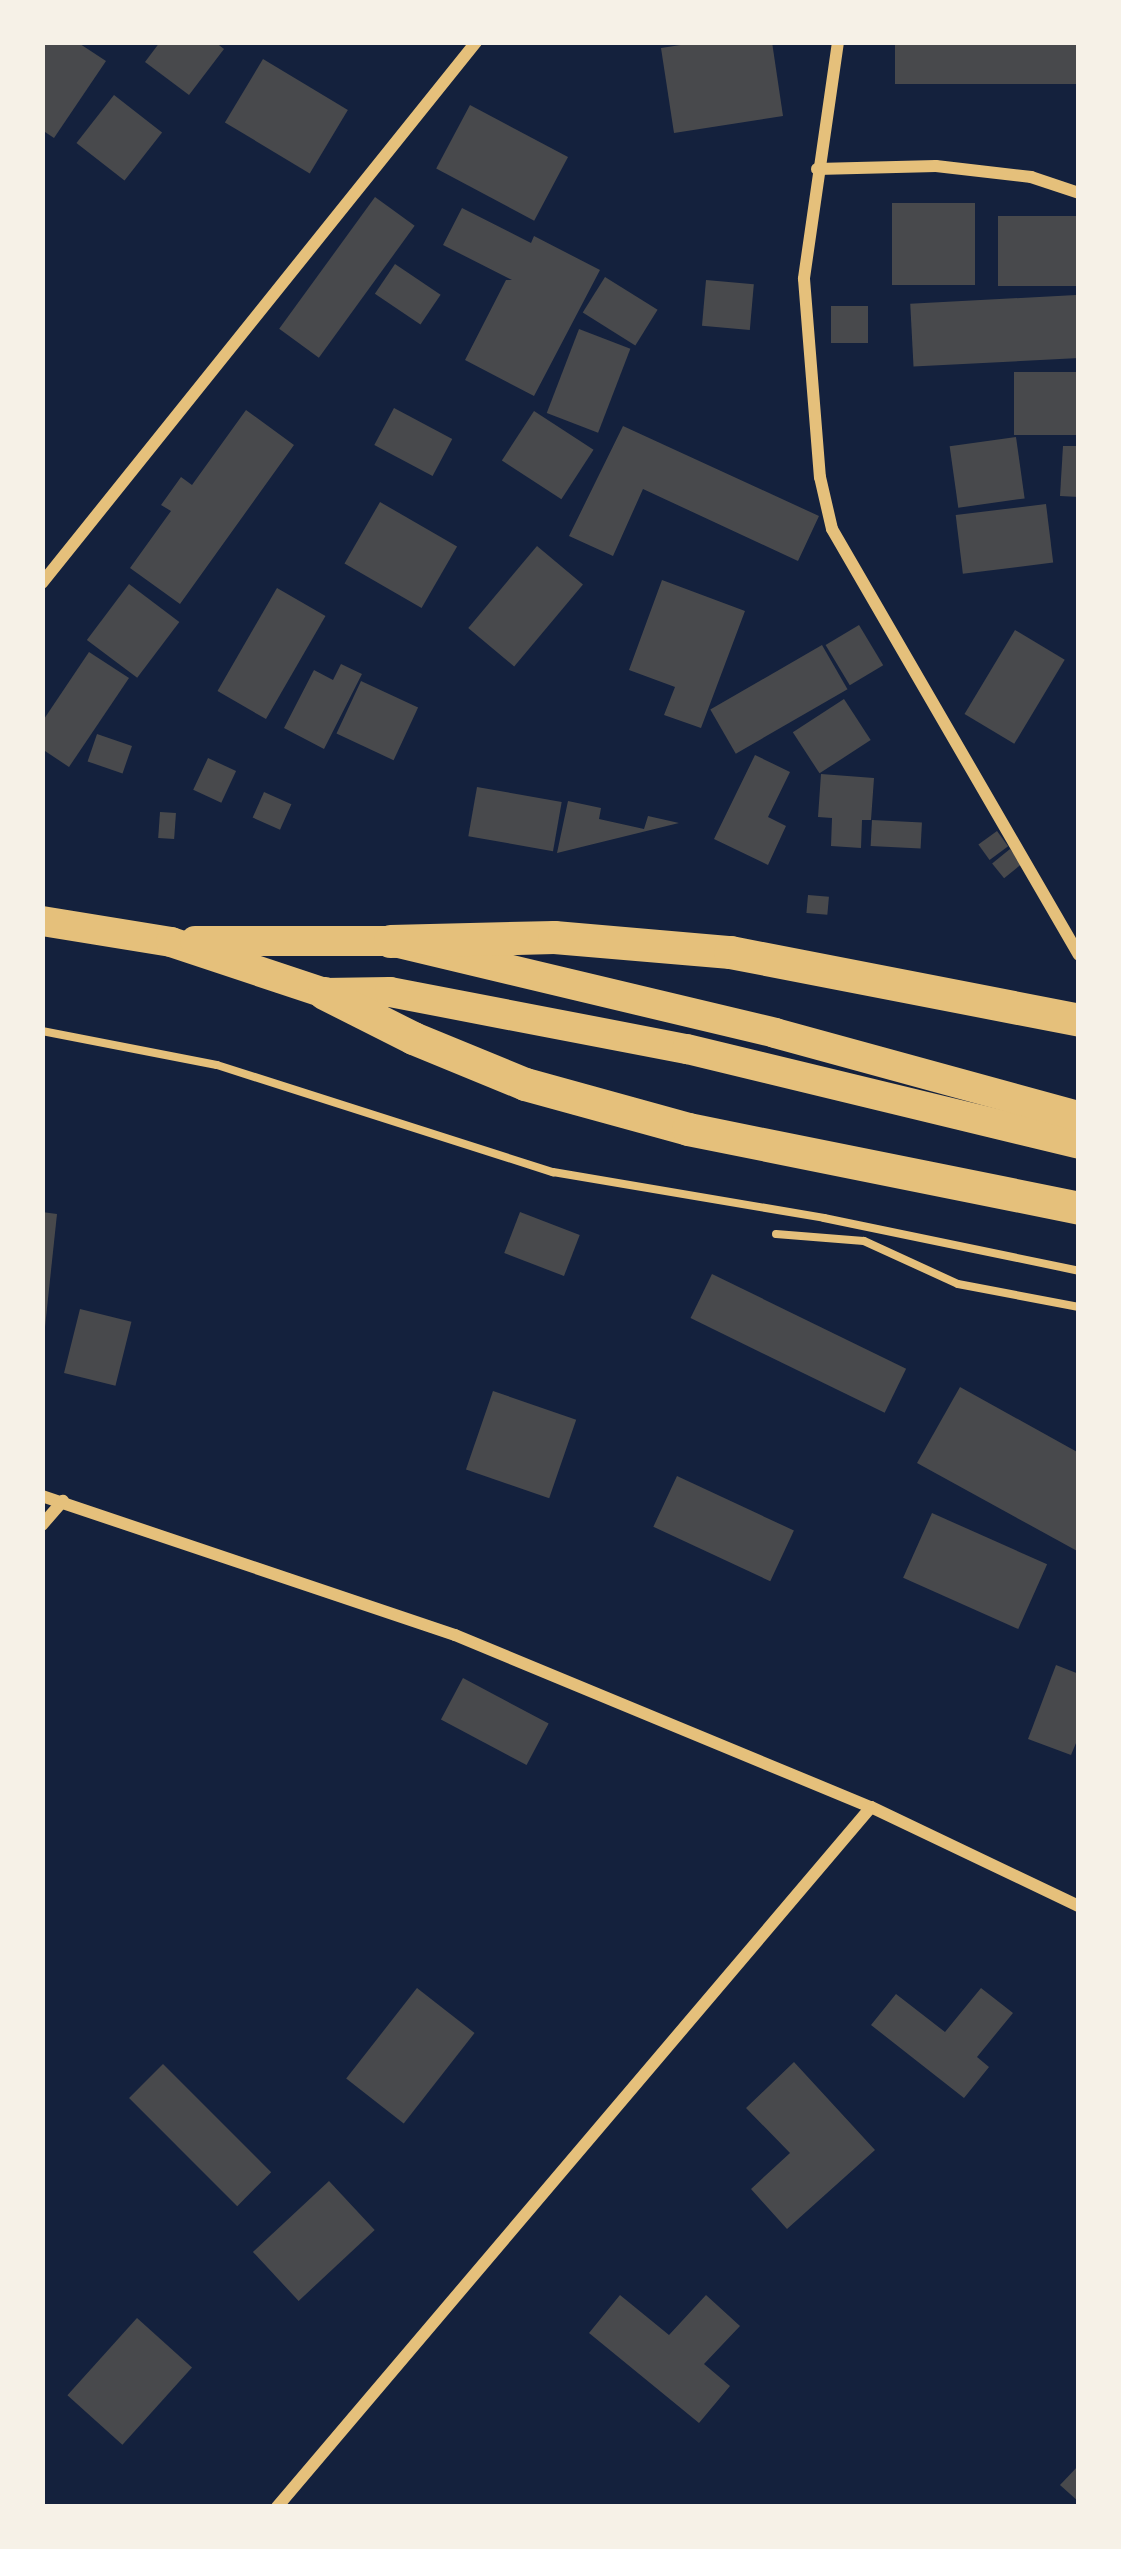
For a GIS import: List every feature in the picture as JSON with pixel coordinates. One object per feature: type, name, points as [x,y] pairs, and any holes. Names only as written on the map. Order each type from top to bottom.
[{"type":"highway","points":[[390,941],[554,937],[730,952],[1079,1020]]},
{"type":"highway","points":[[324,993],[413,1038],[525,1084],[688,1129],[1079,1208]]},
{"type":"main road","points":[[42,921],[171,942],[324,993],[390,992],[686,1049],[1079,1144]]},
{"type":"main road","points":[[171,942],[390,941],[688,1016],[775,1033],[1079,1116]]},
{"type":"street","points":[[42,583],[476,42]]},
{"type":"street","points":[[838,42],[804,279],[820,478],[832,529],[1079,955]]},
{"type":"street","points":[[817,169],[936,166],[1031,178],[1079,193]]},
{"type":"street","points":[[42,1496],[455,1635],[871,1807],[1079,1906]]},
{"type":"street","points":[[42,1526],[63,1501]]},
{"type":"street","points":[[278,2507],[871,1807]]},
{"type":"path","points":[[42,1031],[217,1065],[553,1172],[824,1218],[1079,1271]]},
{"type":"path","points":[[776,1234],[865,1241],[958,1285],[1079,1307]]},
{"type":"building","points":[[42,42],[77,42],[106,61],[54,138],[42,130]]},
{"type":"building","points":[[160,42],[215,42],[224,49],[189,95],[145,62]]},
{"type":"building","points":[[700,42],[772,42],[783,116],[674,133],[661,48]]},
{"type":"building","points":[[895,42],[1079,42],[1079,84],[895,84]]},
{"type":"building","points":[[263,59],[348,110],[310,173],[225,122]]},
{"type":"building","points":[[114,95],[162,133],[125,181],[76,143]]},
{"type":"building","points":[[470,105],[568,157],[534,221],[436,169]]},
{"type":"building","points":[[375,197],[415,226],[319,358],[279,329]]},
{"type":"building","points":[[892,203],[975,203],[975,285],[892,285]]},
{"type":"building","points":[[462,208],[531,243],[534,236],[600,270],[534,396],[465,360],[506,280],[512,280],[443,245]]},
{"type":"building","points":[[998,216],[1079,216],[1079,286],[998,286]]},
{"type":"building","points":[[395,264],[441,295],[420,325],[375,294]]},
{"type":"building","points":[[605,277],[658,310],[635,345],[583,313]]},
{"type":"building","points":[[706,280],[754,284],[750,330],[702,326]]},
{"type":"building","points":[[1076,295],[1079,358],[914,367],[910,304]]},
{"type":"building","points":[[831,306],[868,306],[868,343],[831,343]]},
{"type":"building","points":[[579,329],[630,349],[598,433],[547,413]]},
{"type":"building","points":[[1014,372],[1079,372],[1079,435],[1014,435]]},
{"type":"building","points":[[394,408],[452,439],[433,476],[374,445]]},
{"type":"building","points":[[246,410],[294,445],[180,604],[130,568],[171,511],[161,505],[181,477],[192,485]]},
{"type":"building","points":[[534,411],[594,450],[561,499],[502,460]]},
{"type":"building","points":[[623,426],[819,516],[798,561],[643,489],[613,556],[569,536]]},
{"type":"building","points":[[1016,437],[1025,498],[958,508],[950,446]]},
{"type":"building","points":[[1063,446],[1079,446],[1079,497],[1060,496]]},
{"type":"building","points":[[380,502],[457,546],[422,608],[344,563]]},
{"type":"building","points":[[1046,504],[1053,563],[963,574],[956,515]]},
{"type":"building","points":[[537,546],[583,585],[514,667],[468,628]]},
{"type":"building","points":[[662,580],[745,611],[701,728],[664,715],[675,687],[629,670]]},
{"type":"building","points":[[129,584],[179,622],[137,678],[87,640]]},
{"type":"building","points":[[277,588],[325,616],[266,719],[217,691]]},
{"type":"building","points":[[859,625],[883,665],[850,685],[826,645]]},
{"type":"building","points":[[1015,630],[1065,660],[1014,744],[965,714]]},
{"type":"building","points":[[822,645],[848,689],[736,754],[710,710]]},
{"type":"building","points":[[89,652],[129,678],[69,767],[42,749],[42,722]]},
{"type":"building","points":[[341,664],[362,674],[324,749],[284,728],[314,670],[333,680]]},
{"type":"building","points":[[361,681],[418,708],[394,760],[336,734]]},
{"type":"building","points":[[844,699],[871,740],[820,773],[793,732]]},
{"type":"building","points":[[97,734],[132,746],[123,773],[88,761]]},
{"type":"building","points":[[755,755],[790,772],[768,817],[786,826],[768,865],[714,839]]},
{"type":"building","points":[[208,758],[236,771],[221,803],[193,790]]},
{"type":"building","points":[[821,774],[874,778],[871,820],[862,820],[861,848],[831,846],[832,818],[818,817]]},
{"type":"building","points":[[477,787],[562,802],[553,851],[468,836]]},
{"type":"building","points":[[264,792],[291,804],[280,830],[253,818]]},
{"type":"building","points":[[568,801],[601,808],[599,819],[644,829],[648,816],[679,823],[557,853]]},
{"type":"building","points":[[160,812],[176,813],[174,839],[158,838]]},
{"type":"building","points":[[872,820],[922,823],[921,849],[871,846]]},
{"type":"building","points":[[997,831],[1008,846],[990,860],[978,845]]},
{"type":"building","points":[[1010,849],[1022,864],[1004,878],[992,863]]},
{"type":"building","points":[[808,895],[829,897],[827,915],[806,913]]},
{"type":"building","points":[[42,1212],[57,1214],[45,1327],[42,1327]]},
{"type":"building","points":[[520,1212],[580,1235],[564,1276],[504,1253]]},
{"type":"building","points":[[712,1274],[906,1369],[885,1413],[691,1318]]},
{"type":"building","points":[[80,1309],[131,1322],[115,1386],[64,1373]]},
{"type":"building","points":[[960,1387],[1079,1453],[1079,1552],[917,1463]]},
{"type":"building","points":[[493,1391],[576,1420],[549,1498],[466,1469]]},
{"type":"building","points":[[677,1476],[794,1531],[770,1581],[653,1527]]},
{"type":"building","points":[[932,1513],[1047,1564],[1018,1629],[903,1578]]},
{"type":"building","points":[[1056,1665],[1079,1674],[1079,1736],[1071,1755],[1028,1739]]},
{"type":"building","points":[[463,1678],[549,1724],[527,1765],[441,1719]]},
{"type":"building","points":[[417,1988],[475,2033],[404,2124],[346,2079]]},
{"type":"building","points":[[981,1988],[1013,2013],[977,2057],[989,2067],[964,2098],[871,2025],[896,1994],[945,2032]]},
{"type":"building","points":[[794,2062],[875,2150],[787,2229],[751,2189],[790,2153],[746,2108]]},
{"type":"building","points":[[163,2064],[271,2172],[237,2206],[129,2098]]},
{"type":"building","points":[[329,2181],[375,2230],[299,2301],[253,2252]]},
{"type":"building","points":[[620,2295],[669,2335],[706,2295],[740,2326],[704,2364],[730,2386],[699,2423],[589,2333]]},
{"type":"building","points":[[137,2318],[192,2368],[122,2445],[67,2395]]},
{"type":"building","points":[[1079,2465],[1079,2502],[1060,2485]]}]
